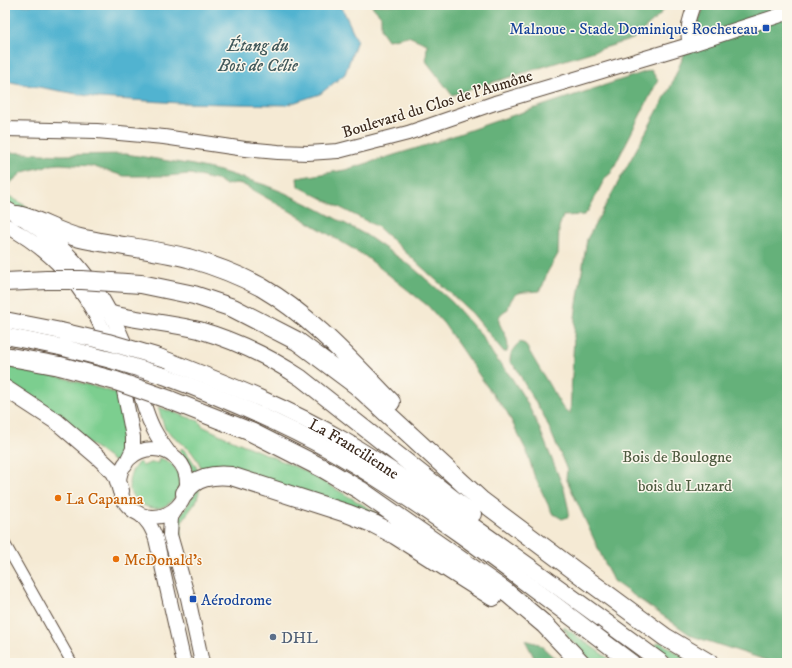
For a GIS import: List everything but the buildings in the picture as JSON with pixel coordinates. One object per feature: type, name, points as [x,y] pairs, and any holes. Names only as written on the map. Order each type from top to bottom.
[{"type":"highway","points":[[9,216],[32,219],[68,235],[188,258],[230,273],[261,287],[284,302],[331,341],[434,446],[440,464]]},
{"type":"highway","points":[[5,282],[82,280],[141,284],[194,295],[233,308],[297,341],[356,385],[440,464],[482,501],[666,637],[709,663]]},
{"type":"highway","points":[[112,314],[198,330],[250,348],[276,361],[300,378],[502,536],[515,556]]},
{"type":"highway","name":"La Francilienne","points":[[5,320],[108,342],[159,357],[266,401],[342,440],[413,484],[662,663]]},
{"type":"highway","name":"La Francilienne","points":[[5,336],[60,347],[164,376],[258,414],[334,453],[412,501],[632,663]]},
{"type":"highway","points":[[5,356],[60,366],[116,381],[210,414],[289,450],[360,490],[506,592],[536,617],[581,663]]},
{"type":"highway","points":[[5,388],[57,422],[98,457],[114,472],[121,491]]},
{"type":"highway","points":[[182,500],[192,484],[198,480],[212,476],[226,476],[240,478],[349,514],[374,524],[395,535],[492,596],[543,633],[558,640]]},
{"type":"main road","name":"Boulevard du Clos de l'Aumône","points":[[5,129],[104,131],[164,137],[245,149],[278,152],[338,151],[408,132],[495,103],[689,45],[787,13]]},
{"type":"main road","points":[[9,216],[59,245],[74,260],[97,290],[112,314],[131,357],[151,423],[158,437],[169,453],[179,462],[184,470],[187,482],[182,500],[171,517],[170,535],[188,598],[202,663]]},
{"type":"main road","points":[[9,216],[32,241],[61,266],[84,294],[96,314],[115,355],[133,437],[133,449],[121,475],[121,491],[126,503],[148,522],[156,539],[184,663]]},
{"type":"main road","points":[[125,465],[133,456],[146,450],[161,450],[172,455]]},
{"type":"main road","points":[[134,511],[146,516],[157,516],[170,512],[182,500]]},
{"type":"street","points":[[689,45],[686,33],[694,5]]},
{"type":"street","points":[[5,544],[72,663]]},
{"type":"green space","points":[[371,5],[667,5],[658,17],[633,39],[452,95],[426,61],[427,44],[408,36],[388,40],[381,30],[381,16]]},
{"type":"green space","name":"bois du Luzard","points":[[705,5],[787,5],[787,663],[775,663],[692,636],[613,581],[566,478],[567,470],[545,418],[517,369],[510,362],[511,353],[515,346],[520,342],[525,344],[562,407],[570,414],[575,317],[587,239],[670,88]]},
{"type":"green space","points":[[651,70],[658,80],[611,173],[605,178],[588,211],[584,215],[563,216],[559,227],[558,254],[547,273],[543,285],[539,291],[523,292],[515,295],[512,298],[508,309],[502,313],[499,318],[499,322],[508,345],[507,352],[504,352],[472,313],[378,227],[298,186],[297,178],[345,170],[427,145]]},
{"type":"green space","points":[[5,152],[61,155],[126,154],[220,171],[285,193],[366,235],[411,266],[434,286],[452,302],[481,335],[525,399],[538,425],[564,489],[569,511],[568,517],[562,519],[552,513],[534,475],[527,452],[507,412],[488,388],[444,324],[428,306],[365,256],[242,184],[236,183],[226,185],[220,181],[190,174],[166,176],[124,176],[91,166],[60,164],[23,172],[9,184],[5,185]]},
{"type":"green space","points":[[9,196],[54,223],[5,202],[5,198]]},
{"type":"green space","points":[[5,366],[65,378],[119,394],[128,443],[119,465],[5,382]]},
{"type":"green space","points":[[158,407],[199,421],[202,426],[223,436],[303,470],[372,510],[411,537],[204,474],[198,461],[190,450],[165,429]]},
{"type":"green space","points":[[182,448],[192,460],[200,475],[194,478],[189,463],[179,451]]},
{"type":"green space","points":[[159,458],[171,463],[177,472],[179,481],[178,491],[173,500],[165,506],[155,508],[143,505],[135,499],[130,490],[129,482],[132,471],[139,462],[143,466],[150,463],[158,463]]},
{"type":"green space","points":[[201,485],[196,502],[182,521],[181,540],[176,530],[177,521]]},
{"type":"green space","points":[[564,627],[615,663],[593,663],[567,636],[567,632],[563,629]]},
{"type":"green space","points":[[525,640],[539,644],[560,663],[537,663]]},
{"type":"green space","points":[[660,642],[693,663],[678,663],[655,646]]},
{"type":"water","name":"Étang du Bois de Célie","points":[[5,5],[338,5],[344,12],[357,40],[345,74],[320,94],[286,105],[180,103],[99,98],[5,81]]},
{"type":"place","name":"Malnoue - Stade Dominique Rocheteau","points":[[766,28]]},
{"type":"place","name":"La Capanna","points":[[58,498]]},
{"type":"place","name":"McDonald's","points":[[116,559]]},
{"type":"place","name":"Aérodrome","points":[[193,599]]},
{"type":"place","name":"DHL","points":[[273,637]]},
{"type":"park label","name":"Bois de Boulogne","points":[[677,456]]}]
